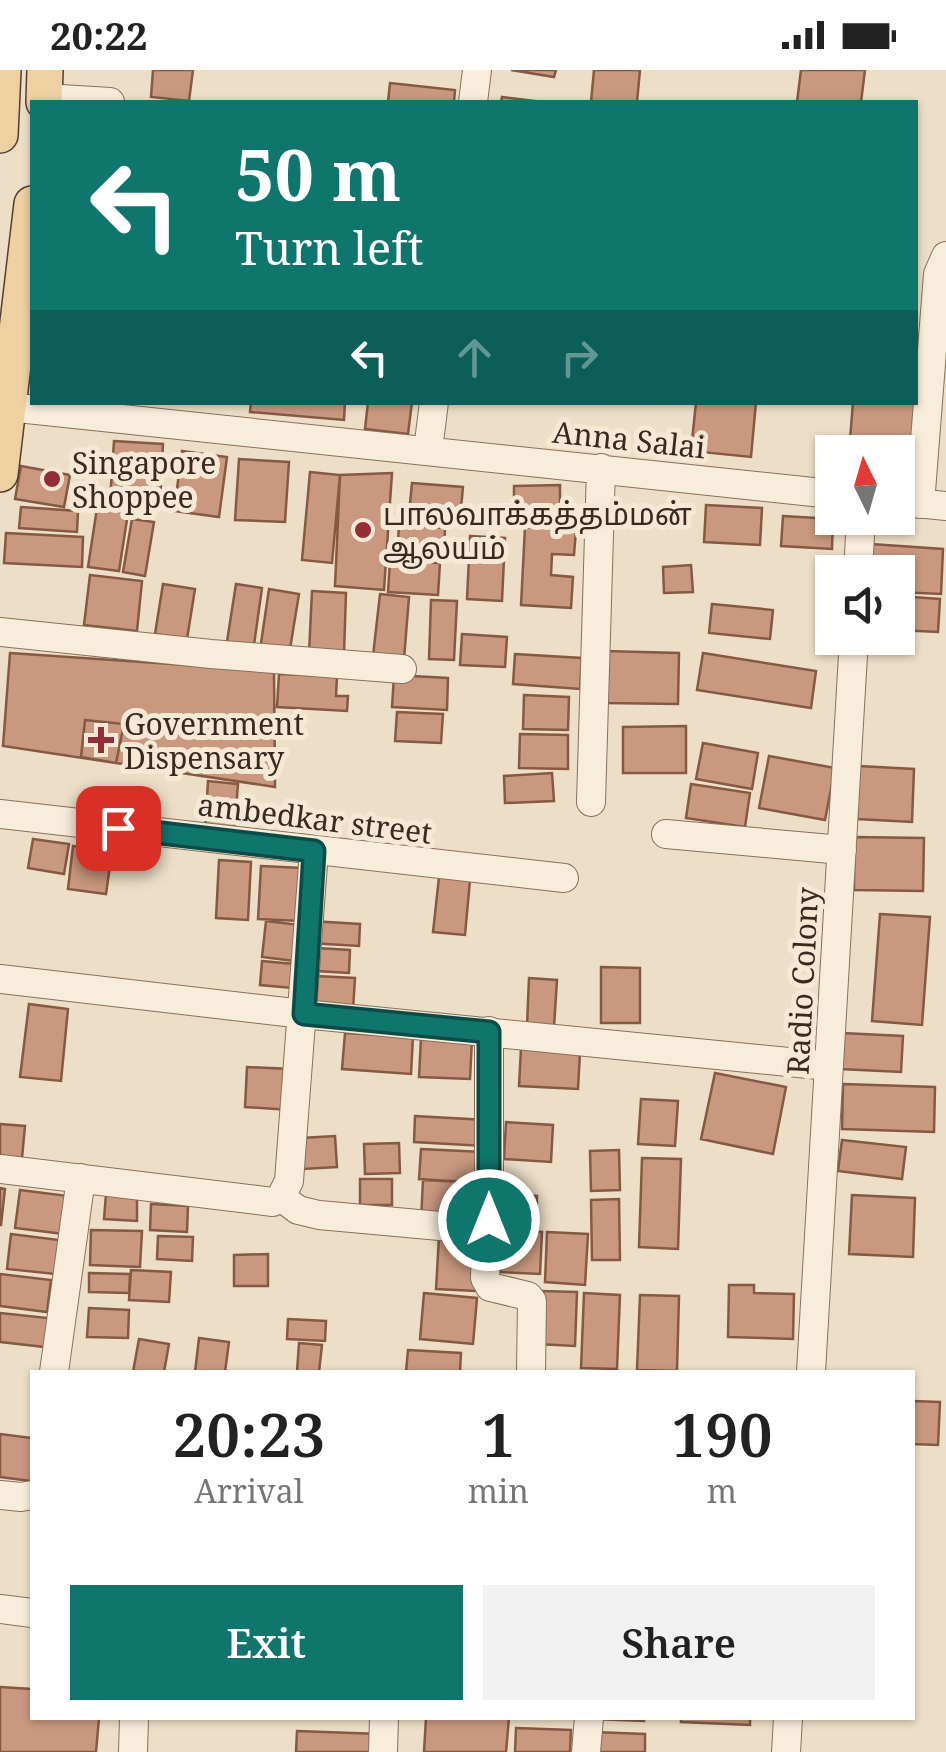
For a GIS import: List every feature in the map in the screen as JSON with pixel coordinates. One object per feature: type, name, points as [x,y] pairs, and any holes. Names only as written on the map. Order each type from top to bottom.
[{"type":"main road","points":[[0,135],[4,70]]},
{"type":"main road","points":[[0,474],[4,406],[30,218]]},
{"type":"street","points":[[473,100],[477,70]]},
{"type":"street","points":[[44,90],[99,100]]},
{"type":"street","points":[[921,504],[938,274],[946,256]]},
{"type":"street","points":[[428,450],[434,405]]},
{"type":"street","name":"Anna Salai","points":[[4,406],[815,492]]},
{"type":"street","points":[[591,802],[602,468]]},
{"type":"street","points":[[0,632],[402,670]]},
{"type":"street","name":"Radio Colony","points":[[811,1370],[853,655]]},
{"type":"street","name":"ambedkar street","points":[[0,814],[564,878]]},
{"type":"street","points":[[666,834],[842,850]]},
{"type":"street","points":[[0,1169],[273,1202],[281,1198],[289,1181],[314,851]]},
{"type":"street","points":[[0,979],[304,1014],[829,1066]]},
{"type":"street","points":[[489,1032],[485,1278],[490,1287],[528,1296],[532,1302],[530,1370]]},
{"type":"street","points":[[54,1370],[80,1178]]},
{"type":"street","points":[[281,1198],[298,1210],[319,1216],[478,1232],[487,1227]]},
{"type":"street","points":[[0,1495],[30,1495]]},
{"type":"street","points":[[0,1609],[30,1612]]},
{"type":"street","points":[[133,1752],[134,1720]]},
{"type":"street","points":[[382,1752],[384,1720]]},
{"type":"street","points":[[586,1752],[588,1720]]},
{"type":"street","points":[[786,1752],[788,1720]]},
{"type":"building","points":[[153,70],[193,70],[189,100],[151,97]]},
{"type":"building","points":[[511,70],[556,70],[554,77]]},
{"type":"building","points":[[594,70],[640,70],[637,100],[591,100]]},
{"type":"building","points":[[801,70],[865,70],[861,100],[797,100]]},
{"type":"building","points":[[390,83],[455,90],[454,100],[388,100]]},
{"type":"building","points":[[918,335],[927,336],[916,463],[915,435],[850,435],[853,405],[918,405]]},
{"type":"building","points":[[251,405],[345,405],[344,420],[250,412]]},
{"type":"building","points":[[368,405],[412,405],[408,434],[365,429]]},
{"type":"building","points":[[696,405],[756,405],[751,457],[691,451]]},
{"type":"building","points":[[114,441],[163,444],[160,503],[110,500]]},
{"type":"building","points":[[182,451],[227,457],[219,517],[174,511]]},
{"type":"building","points":[[239,459],[289,462],[285,522],[235,520]]},
{"type":"building","points":[[21,466],[70,475],[64,507],[15,499]]},
{"type":"building","points":[[310,472],[340,475],[332,563],[302,560]]},
{"type":"building","name":"பாலவாக்கத்தம்மன் ஆலயம்","points":[[392,473],[384,590],[335,586],[340,475]]},
{"type":"building","points":[[412,483],[463,487],[460,519],[409,514]]},
{"type":"building","points":[[560,485],[560,511],[514,512],[514,486]]},
{"type":"building","points":[[706,505],[762,508],[760,545],[704,542]]},
{"type":"building","points":[[21,507],[78,511],[77,532],[19,528]]},
{"type":"building","points":[[97,508],[128,513],[119,571],[88,567]]},
{"type":"building","points":[[783,516],[815,518],[815,535],[832,535],[832,549],[781,546]]},
{"type":"building","points":[[132,519],[154,522],[145,576],[123,572]]},
{"type":"building","points":[[399,525],[445,528],[444,559],[397,557]]},
{"type":"building","points":[[525,527],[576,530],[574,555],[552,554],[551,575],[573,577],[571,608],[521,605]]},
{"type":"building","points":[[6,533],[83,537],[82,567],[4,563]]},
{"type":"building","points":[[470,536],[505,538],[502,601],[467,599]]},
{"type":"building","points":[[871,544],[943,549],[941,594],[915,593],[915,555],[871,555]]},
{"type":"building","points":[[390,561],[440,563],[438,595],[388,592]]},
{"type":"building","points":[[691,565],[693,592],[664,593],[663,567]]},
{"type":"building","points":[[90,575],[142,581],[137,631],[84,625]]},
{"type":"building","points":[[163,584],[195,589],[187,639],[155,634]]},
{"type":"building","points":[[236,584],[262,588],[253,652],[226,648]]},
{"type":"building","points":[[269,589],[299,594],[289,655],[260,650]]},
{"type":"building","points":[[312,591],[346,593],[344,654],[309,653]]},
{"type":"building","points":[[380,594],[409,597],[404,659],[373,656]]},
{"type":"building","points":[[915,597],[940,599],[938,632],[915,631]]},
{"type":"building","points":[[431,600],[457,601],[454,660],[429,659]]},
{"type":"building","points":[[712,604],[773,610],[770,639],[709,633]]},
{"type":"building","points":[[462,634],[507,637],[505,667],[460,665]]},
{"type":"building","points":[[605,651],[679,653],[678,704],[605,703]]},
{"type":"building","points":[[10,653],[274,671],[275,787],[3,746]]},
{"type":"building","points":[[703,653],[816,671],[811,708],[697,690]]},
{"type":"building","points":[[515,654],[582,658],[580,689],[513,684]]},
{"type":"building","points":[[279,674],[337,676],[336,696],[348,696],[347,711],[277,707]]},
{"type":"building","points":[[394,675],[448,678],[447,710],[392,707]]},
{"type":"building","points":[[524,695],[569,697],[568,730],[523,729]]},
{"type":"building","points":[[397,712],[443,714],[441,743],[395,741]]},
{"type":"building","name":"Government Dispensary","points":[[85,720],[124,724],[116,763],[81,757]]},
{"type":"building","points":[[686,726],[686,773],[623,773],[623,727]]},
{"type":"building","points":[[520,734],[568,735],[568,769],[519,768]]},
{"type":"building","points":[[703,743],[758,753],[752,789],[696,779]]},
{"type":"building","points":[[769,756],[835,768],[825,820],[759,808]]},
{"type":"building","points":[[859,766],[914,769],[912,822],[857,819]]},
{"type":"building","points":[[552,773],[554,801],[505,803],[504,776]]},
{"type":"building","points":[[208,781],[238,784],[234,833],[205,831]]},
{"type":"building","points":[[691,784],[750,793],[745,827],[686,818]]},
{"type":"building","points":[[854,837],[924,838],[923,891],[854,890]]},
{"type":"building","points":[[33,839],[69,844],[64,874],[28,868]]},
{"type":"building","points":[[73,846],[112,851],[106,894],[68,889]]},
{"type":"building","points":[[219,860],[251,862],[248,920],[216,918]]},
{"type":"building","points":[[261,866],[302,868],[300,921],[258,919]]},
{"type":"building","points":[[439,877],[470,880],[465,935],[433,932]]},
{"type":"building","points":[[880,914],[930,917],[922,1025],[872,1021]]},
{"type":"building","points":[[266,921],[300,925],[295,961],[262,957]]},
{"type":"building","points":[[311,921],[360,924],[359,946],[310,943]]},
{"type":"building","points":[[317,948],[350,950],[349,973],[316,971]]},
{"type":"building","points":[[262,961],[294,964],[292,988],[260,985]]},
{"type":"building","points":[[601,967],[640,968],[640,1023],[601,1023]]},
{"type":"building","points":[[316,976],[355,978],[353,1010],[314,1007]]},
{"type":"building","points":[[529,978],[557,980],[554,1027],[527,1026]]},
{"type":"building","points":[[29,1004],[68,1009],[61,1081],[20,1077]]},
{"type":"building","points":[[345,1033],[413,1037],[411,1074],[342,1069]]},
{"type":"building","points":[[842,1033],[903,1036],[901,1072],[840,1069]]},
{"type":"building","points":[[421,1038],[472,1040],[470,1079],[419,1077]]},
{"type":"building","points":[[521,1048],[580,1052],[578,1089],[519,1086]]},
{"type":"building","points":[[247,1067],[291,1069],[289,1110],[245,1107]]},
{"type":"building","points":[[715,1073],[786,1087],[773,1154],[701,1139]]},
{"type":"building","points":[[843,1084],[935,1087],[934,1132],[842,1129]]},
{"type":"building","points":[[641,1099],[678,1101],[675,1146],[638,1144]]},
{"type":"building","points":[[415,1116],[486,1120],[484,1146],[414,1142]]},
{"type":"building","points":[[506,1122],[553,1125],[551,1162],[504,1159]]},
{"type":"building","points":[[0,1124],[25,1126],[21,1169],[0,1167]]},
{"type":"building","points":[[335,1136],[337,1167],[303,1169],[301,1138]]},
{"type":"building","points":[[842,1140],[906,1147],[902,1179],[838,1171]]},
{"type":"building","points":[[399,1143],[400,1173],[365,1174],[364,1144]]},
{"type":"building","points":[[421,1149],[483,1152],[481,1183],[419,1179]]},
{"type":"building","points":[[619,1150],[620,1190],[591,1191],[590,1151]]},
{"type":"building","points":[[642,1158],[681,1159],[678,1249],[639,1247]]},
{"type":"building","points":[[360,1179],[392,1179],[392,1205],[360,1205]]},
{"type":"building","points":[[423,1180],[482,1183],[480,1223],[421,1220]]},
{"type":"building","points":[[0,1188],[5,1189],[1,1225],[0,1225]]},
{"type":"building","points":[[20,1190],[68,1196],[64,1234],[15,1228]]},
{"type":"building","points":[[106,1194],[137,1196],[137,1221],[104,1219]]},
{"type":"building","points":[[514,1195],[537,1196],[536,1229],[512,1228]]},
{"type":"building","points":[[852,1195],[915,1198],[913,1257],[849,1254]]},
{"type":"building","points":[[619,1199],[620,1260],[592,1260],[591,1200]]},
{"type":"building","points":[[151,1204],[188,1206],[187,1232],[150,1230]]},
{"type":"building","points":[[91,1230],[142,1231],[140,1267],[90,1265]]},
{"type":"building","points":[[503,1230],[542,1232],[540,1274],[500,1272]]},
{"type":"building","points":[[547,1232],[588,1234],[585,1285],[545,1282]]},
{"type":"building","points":[[11,1234],[59,1240],[55,1274],[7,1269]]},
{"type":"building","points":[[158,1236],[193,1237],[192,1261],[157,1259]]},
{"type":"building","points":[[439,1237],[479,1239],[476,1291],[436,1289]]},
{"type":"building","points":[[268,1254],[268,1286],[234,1286],[234,1255]]},
{"type":"building","points":[[131,1270],[171,1272],[169,1302],[129,1300]]},
{"type":"building","points":[[89,1273],[130,1274],[129,1293],[89,1292]]},
{"type":"building","points":[[0,1274],[51,1280],[47,1312],[0,1306]]},
{"type":"building","points":[[729,1285],[754,1285],[754,1293],[794,1294],[793,1339],[728,1337]]},
{"type":"building","points":[[540,1291],[577,1292],[575,1346],[537,1344]]},
{"type":"building","points":[[424,1293],[477,1298],[473,1344],[420,1339]]},
{"type":"building","points":[[584,1293],[620,1295],[617,1369],[581,1368]]},
{"type":"building","points":[[640,1295],[679,1296],[677,1370],[637,1370]]},
{"type":"building","points":[[89,1308],[129,1310],[128,1338],[87,1337]]},
{"type":"building","points":[[0,1313],[48,1318],[45,1347],[0,1342]]},
{"type":"building","points":[[288,1319],[326,1321],[325,1341],[287,1339]]},
{"type":"building","points":[[199,1338],[229,1342],[225,1370],[195,1370]]},
{"type":"building","points":[[139,1339],[169,1344],[164,1370],[133,1370]]},
{"type":"building","points":[[299,1343],[322,1345],[319,1370],[297,1370]]},
{"type":"building","points":[[408,1350],[461,1353],[460,1370],[406,1370]]},
{"type":"building","points":[[915,1401],[940,1402],[938,1445],[915,1444]]},
{"type":"building","points":[[0,1434],[30,1438],[30,1481],[0,1477]]},
{"type":"building","points":[[0,1687],[30,1689],[30,1720],[99,1720],[96,1752],[0,1752]]},
{"type":"building","points":[[426,1720],[509,1720],[506,1752],[424,1752]]},
{"type":"building","points":[[750,1720],[750,1725],[681,1722]]},
{"type":"building","points":[[516,1728],[571,1730],[570,1752],[515,1752]]},
{"type":"building","points":[[297,1731],[380,1734],[379,1752],[296,1752]]},
{"type":"building","points":[[593,1732],[645,1734],[645,1752],[592,1752]]},
{"type":"place","name":"Singapore Shoppee","points":[[52,479]]},
{"type":"place","name":"பாலவாக்கத்தம்மன் ஆலயம்","points":[[363,530]]},
{"type":"place","name":"Government Dispensary","points":[[101,740]]},
{"type":"route","points":[[118,828],[314,851],[304,1014],[489,1032],[489,1220]]}]
